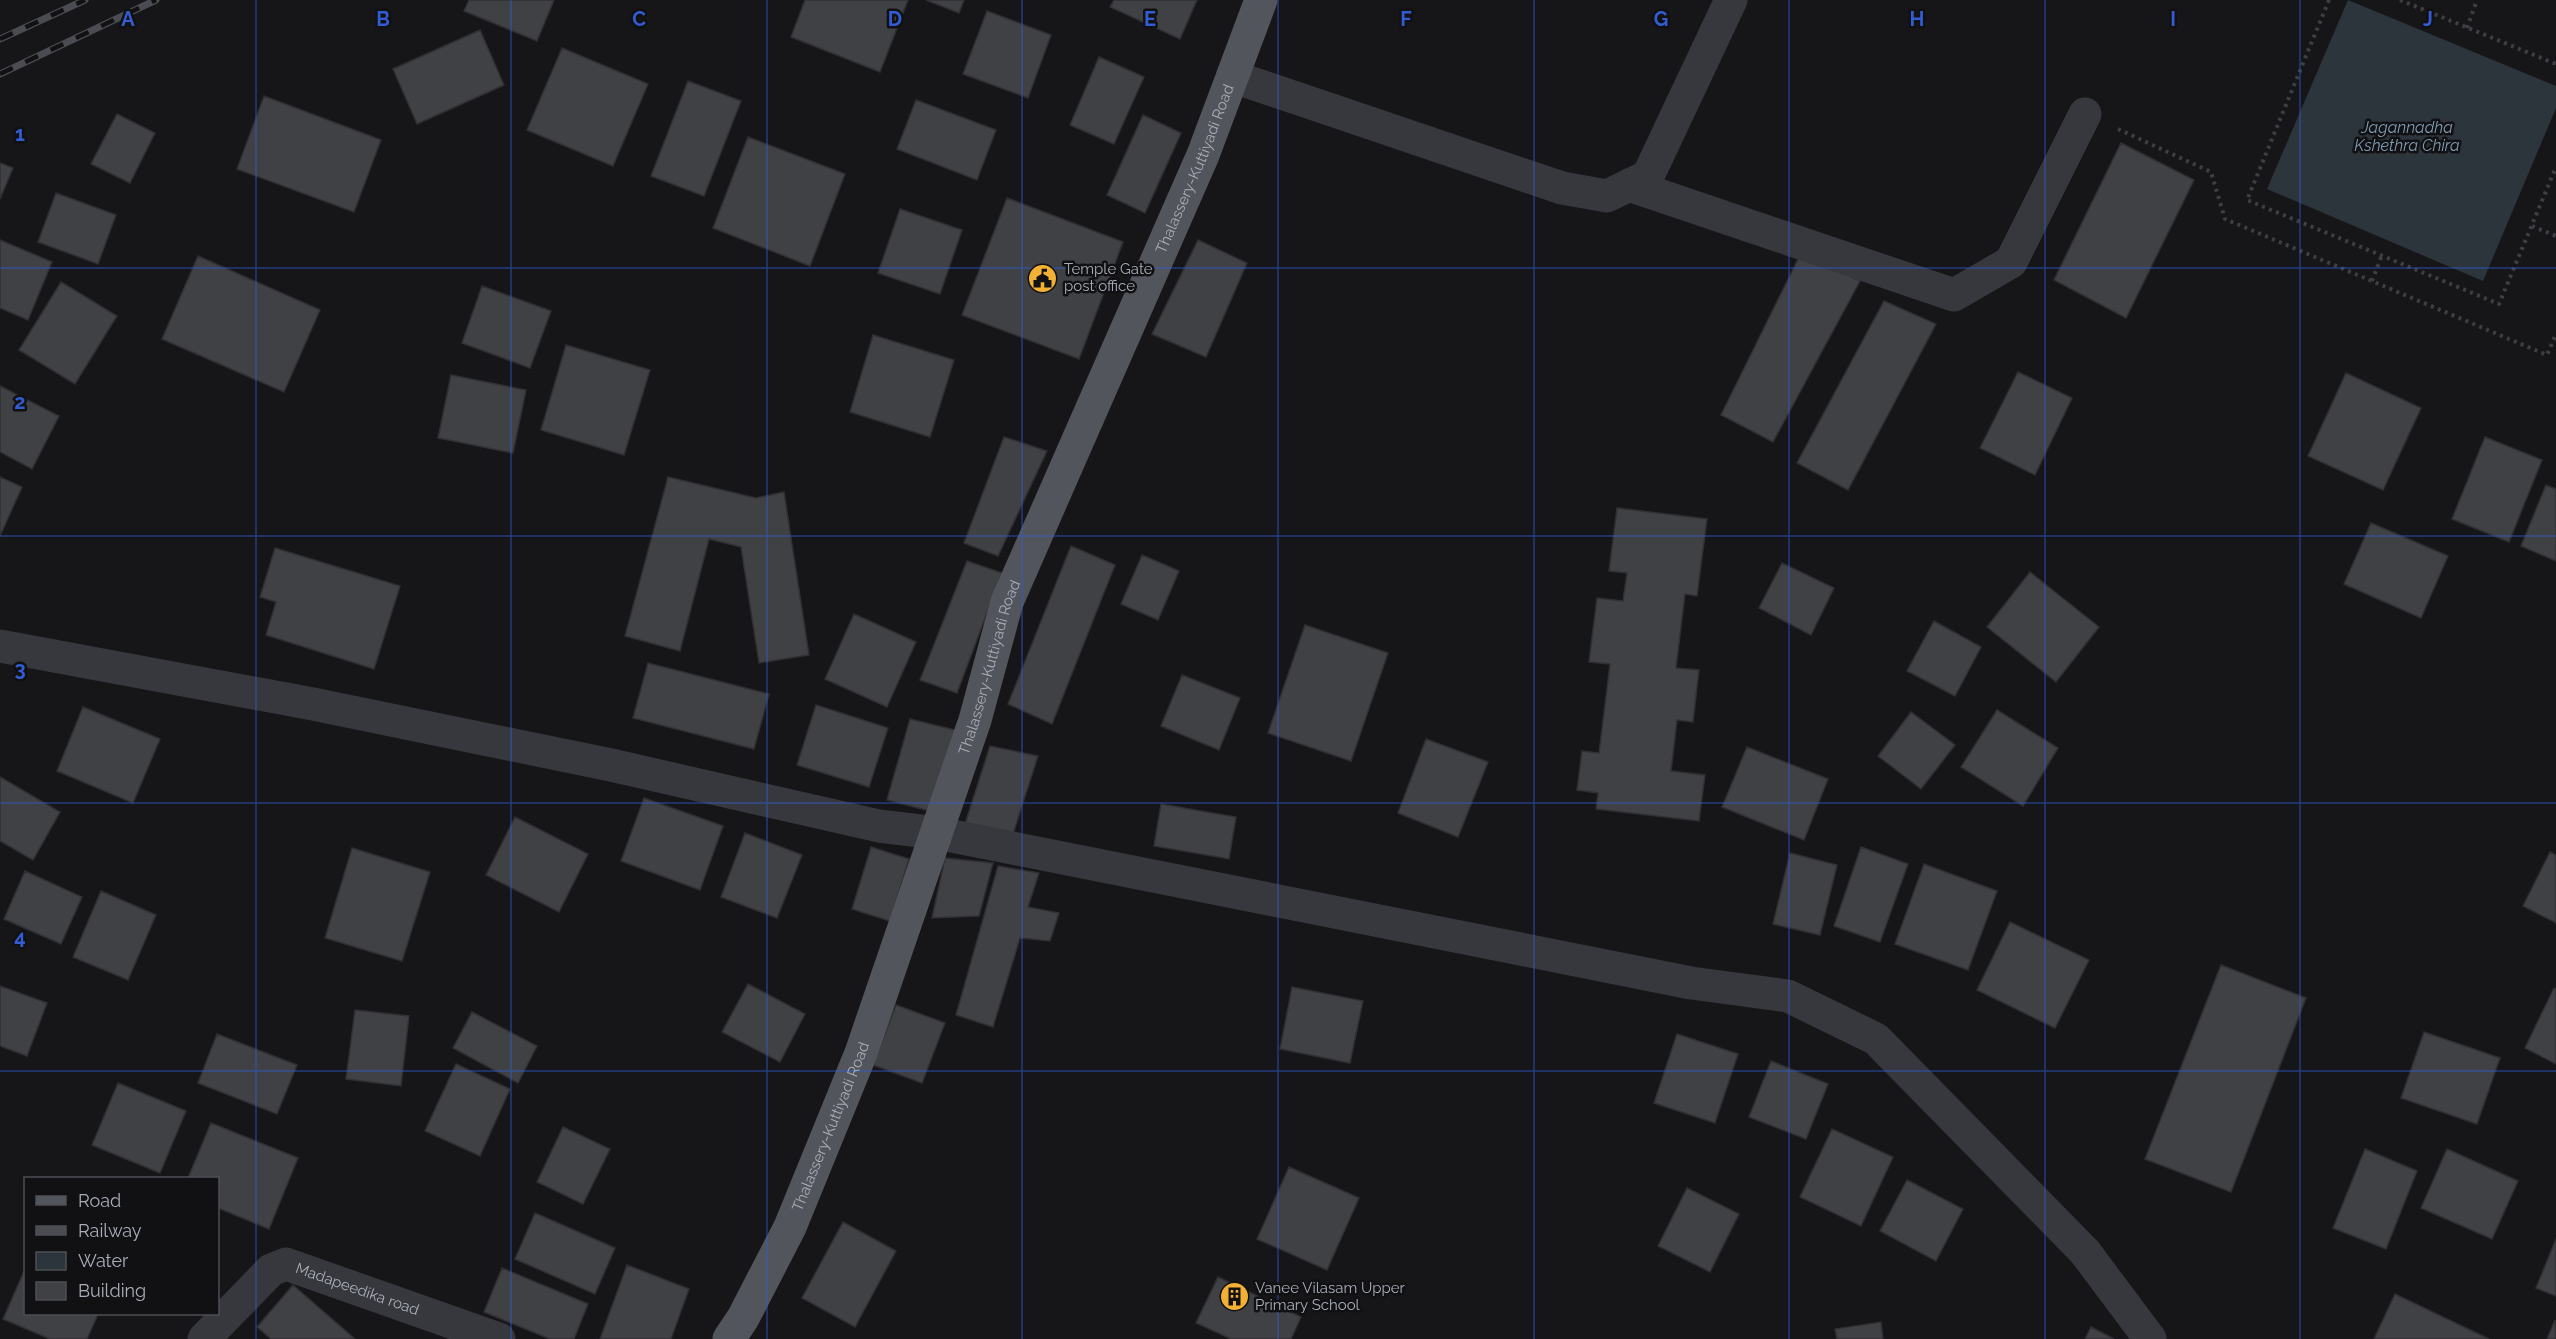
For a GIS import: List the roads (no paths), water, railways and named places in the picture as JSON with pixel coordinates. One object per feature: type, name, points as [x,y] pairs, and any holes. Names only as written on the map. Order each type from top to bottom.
[{"type":"main road","name":"Thalassery-Kuttiyadi Road","points":[[729,1339],[790,1227],[861,1053],[975,720],[1006,602],[1105,382],[1234,77],[1261,0]]},
{"type":"street","points":[[1234,77],[1562,188],[1607,196],[1648,176],[1731,0]]},
{"type":"street","points":[[1629,185],[1954,295],[2011,262],[2085,114]]},
{"type":"street","points":[[0,646],[313,704],[611,765],[879,826],[937,832],[1691,983],[1788,996],[1876,1039],[2085,1252],[2150,1339]]},
{"type":"street","name":"Madapeedika road","points":[[204,1339],[271,1270],[286,1264],[499,1339]]},
{"type":"water","name":"Jagannadha Kshethra Chira","points":[[2348,0],[2556,86],[2556,108],[2483,281],[2267,189]]},
{"type":"railway","points":[[0,39],[85,0]]},
{"type":"railway","points":[[0,74],[156,0]]},
{"type":"place","name":"Temple Gate post office","points":[[1043,278]]},
{"type":"place","name":"Vanee Vilasam Upper Primary School","points":[[1234,1297]]}]
